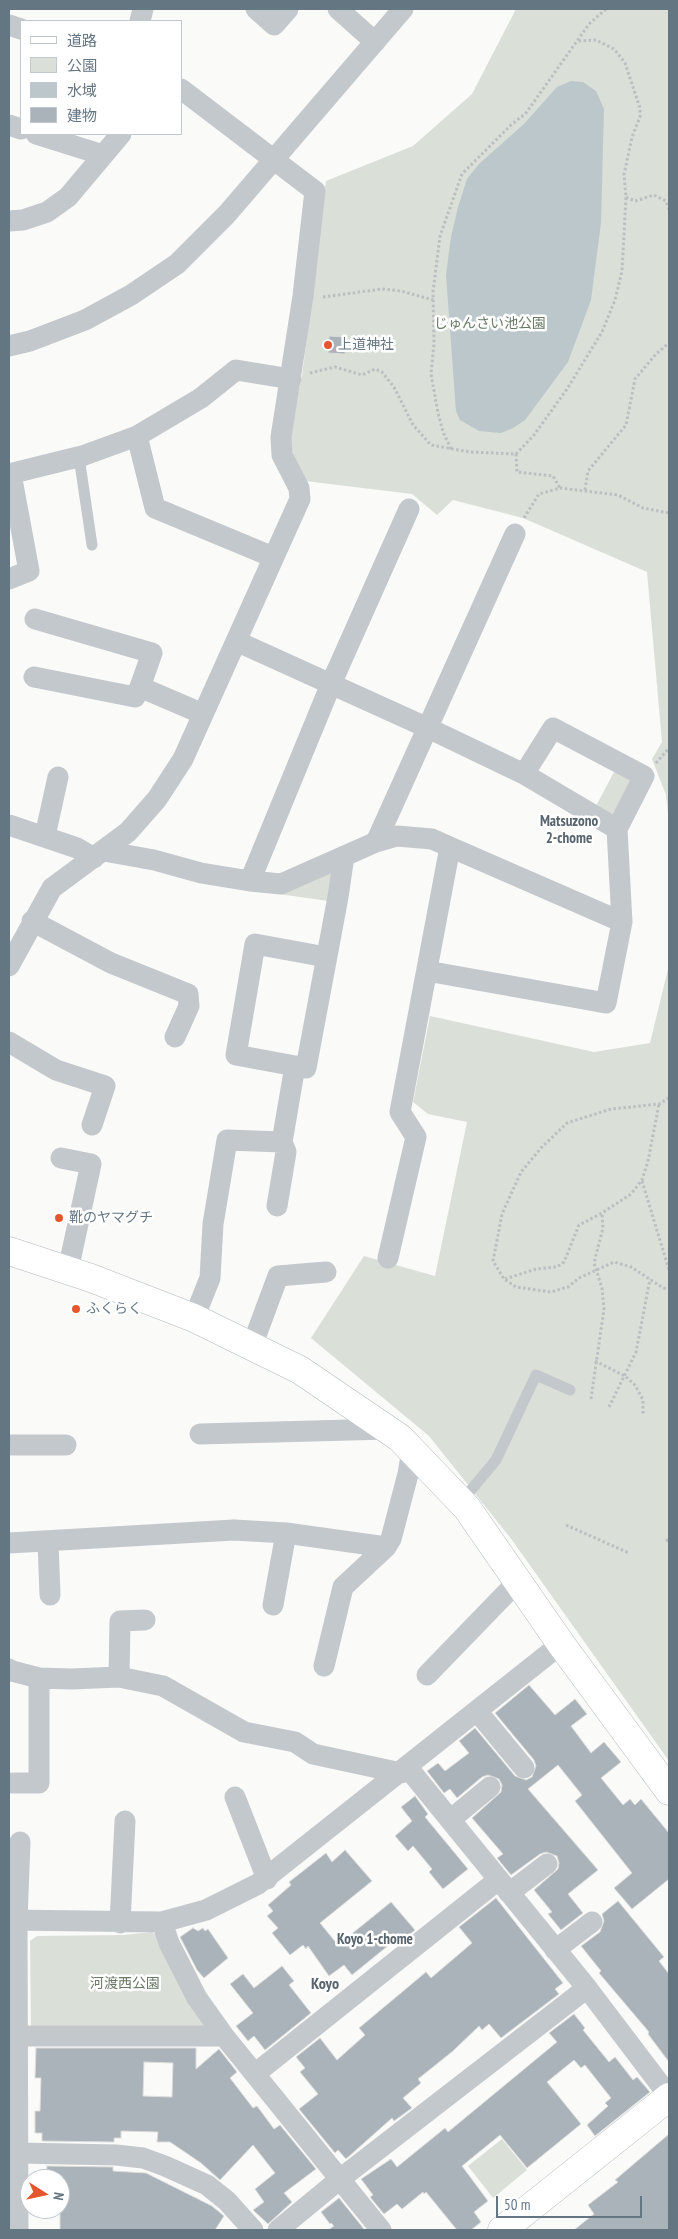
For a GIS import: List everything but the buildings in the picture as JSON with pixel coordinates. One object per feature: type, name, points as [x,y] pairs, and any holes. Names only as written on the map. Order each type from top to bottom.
[{"type":"street","points":[[256,9],[274,25],[288,9]]},
{"type":"street","points":[[338,9],[376,42]]},
{"type":"street","points":[[9,346],[30,341],[85,320],[131,295],[177,264],[227,214],[403,9]]},
{"type":"street","points":[[9,966],[52,888],[128,832],[157,799],[183,759],[300,499],[299,488],[282,455],[281,447],[303,296],[315,191],[182,90]]},
{"type":"street","points":[[39,135],[103,155]]},
{"type":"street","points":[[9,221],[23,220],[47,212],[68,197],[120,135]]},
{"type":"street","points":[[9,579],[29,571],[10,474],[79,457],[137,436],[201,398],[236,370],[291,376]]},
{"type":"street","points":[[137,436],[155,508],[273,557]]},
{"type":"street","points":[[250,882],[331,684],[409,509]]},
{"type":"street","points":[[376,842],[515,534]]},
{"type":"street","points":[[34,677],[135,697],[152,653],[35,620]]},
{"type":"street","points":[[236,642],[428,728],[524,774],[617,828]]},
{"type":"street","points":[[140,687],[204,714]]},
{"type":"street","points":[[428,971],[606,1003],[622,922],[617,828],[644,776],[553,728],[524,774]]},
{"type":"street","points":[[45,836],[58,777]]},
{"type":"street","points":[[9,825],[99,855],[154,860],[250,882],[281,884],[376,842],[397,836],[432,839],[622,922]]},
{"type":"street","points":[[388,1258],[416,1137],[400,1112],[450,847]]},
{"type":"street","points":[[326,957],[255,944],[236,1056],[306,1068],[326,957],[344,856]]},
{"type":"street","points":[[32,922],[112,963],[188,994],[189,1006],[176,1038]]},
{"type":"street","points":[[9,1042],[56,1070],[105,1086],[92,1125]]},
{"type":"street","points":[[277,1206],[286,1152],[282,1142],[295,1066]]},
{"type":"street","points":[[194,1318],[210,1278],[213,1224],[226,1140],[282,1142]]},
{"type":"street","points":[[61,1158],[91,1164],[68,1270]]},
{"type":"street","points":[[9,1251],[68,1270],[194,1318],[300,1370],[388,1428],[412,1450],[461,1502],[561,1644],[669,1791]]},
{"type":"street","points":[[252,1346],[278,1276],[326,1272]]},
{"type":"street","points":[[200,1434],[388,1428]]},
{"type":"street","points":[[9,1446],[66,1445]]},
{"type":"street","points":[[324,1666],[343,1587],[386,1547],[390,1539],[408,1474],[412,1450]]},
{"type":"street","points":[[9,1543],[234,1530],[286,1534],[386,1547]]},
{"type":"street","points":[[273,1605],[286,1534]]},
{"type":"street","points":[[48,1542],[50,1595]]},
{"type":"street","points":[[427,1675],[518,1581]]},
{"type":"street","points":[[119,1677],[120,1621],[145,1620]]},
{"type":"street","points":[[13,1920],[120,1923],[162,1922],[206,1910],[267,1879],[561,1644]]},
{"type":"street","points":[[9,1669],[12,1672],[39,1678],[72,1680],[119,1677],[163,1686],[244,1732],[295,1742],[313,1754],[405,1770],[450,1820],[587,1988],[669,2097],[502,2230]]},
{"type":"street","points":[[12,1783],[39,1783],[39,1678]]},
{"type":"street","points":[[477,1711],[524,1768]]},
{"type":"street","points":[[450,1820],[490,1787]]},
{"type":"street","points":[[235,1797],[267,1879]]},
{"type":"street","points":[[120,1923],[125,1821]]},
{"type":"street","points":[[18,2230],[18,2036],[13,1920],[20,1842]]},
{"type":"street","points":[[256,2073],[503,1887],[547,1864]]},
{"type":"street","points":[[162,1922],[169,1943],[198,1998],[224,2036],[256,2073],[381,2230]]},
{"type":"street","points":[[555,1950],[592,1922]]},
{"type":"street","points":[[278,2230],[340,2178],[587,1988]]},
{"type":"street","points":[[18,2036],[224,2036]]},
{"type":"street","points":[[18,2153],[116,2156],[150,2161],[207,2185],[227,2201],[253,2230]]},
{"type":"lane","points":[[79,457],[92,546]]},
{"type":"lane","points":[[461,1502],[496,1460],[536,1375],[570,1390]]},
{"type":"path","points":[[451,449],[443,432],[431,374],[434,344],[433,300],[440,236],[462,174],[511,125],[526,113],[590,24],[606,9]]},
{"type":"path","points":[[560,488],[553,476],[517,472],[516,454],[534,435],[567,389],[602,332],[615,300],[622,271],[626,197],[624,175],[632,137],[640,117],[640,108],[625,63],[614,49],[596,40],[578,41]]},
{"type":"path","points":[[626,197],[635,201],[654,195],[666,201],[669,209]]},
{"type":"path","points":[[303,296],[328,297],[344,293],[382,289],[401,291],[433,300]]},
{"type":"path","points":[[585,490],[588,471],[626,425],[635,379],[656,354],[669,343]]},
{"type":"path","points":[[291,376],[335,367],[362,375],[375,369],[382,372],[394,387],[413,425],[431,445],[470,452],[516,454]]},
{"type":"path","points":[[515,534],[539,494],[560,488],[618,495],[643,508],[669,513]]},
{"type":"path","points":[[669,1098],[659,1104],[611,1109],[567,1124],[541,1148],[521,1172],[502,1214],[493,1261],[504,1279],[516,1287],[552,1292],[568,1287],[579,1278],[614,1262],[631,1266],[663,1288],[669,1289]]},
{"type":"path","points":[[504,1279],[536,1269],[558,1267],[564,1262],[579,1225],[631,1194],[642,1180],[648,1161],[659,1104]]},
{"type":"path","points":[[642,1180],[669,1270]]},
{"type":"path","points":[[591,1399],[604,1309],[602,1288],[594,1263],[603,1228],[602,1213]]},
{"type":"path","points":[[609,1407],[636,1352],[650,1279]]},
{"type":"path","points":[[595,1361],[625,1376],[635,1384],[643,1400],[643,1415]]},
{"type":"path","points":[[566,1526],[629,1553]]},
{"type":"green space","name":"じゅんさい池公園","points":[[516,9],[669,9],[669,822],[666,795],[652,759],[662,742],[647,572],[523,518],[453,500],[437,515],[412,494],[305,481],[287,440],[302,376],[326,181],[413,146],[472,94]]},
{"type":"green space","points":[[615,770],[629,778],[634,788],[619,815],[609,816],[595,808]]},
{"type":"green space","points":[[325,869],[332,875],[328,901],[279,894]]},
{"type":"green space","points":[[669,965],[669,1761],[512,1540],[429,1436],[311,1338],[364,1256],[435,1276],[467,1122],[428,1114],[413,1102],[430,1016],[594,1052],[650,1043]]},
{"type":"green space","name":"河渡西公園","points":[[152,1932],[159,1937],[205,2024],[204,2032],[31,2027],[30,1941],[37,1936],[124,1935]]},
{"type":"green space","points":[[502,2139],[527,2170],[493,2198],[468,2166]]},
{"type":"water","points":[[571,81],[583,82],[596,91],[604,109],[601,223],[591,300],[568,362],[525,420],[501,433],[479,431],[460,420],[456,411],[446,275],[451,237],[458,207],[467,179],[479,164],[524,124],[557,87]]},
{"type":"place","name":"上道神社","points":[[328,345]]},
{"type":"place","name":"靴のヤマグチ","points":[[59,1218]]},
{"type":"place","name":"ふくらく","points":[[76,1309]]},
{"type":"district","name":"Matsuzono 2-chome","points":[[569,830]]},
{"type":"district","name":"Koyo 1-chome","points":[[375,1940]]},
{"type":"district","name":"Koyo","points":[[325,1984]]}]
